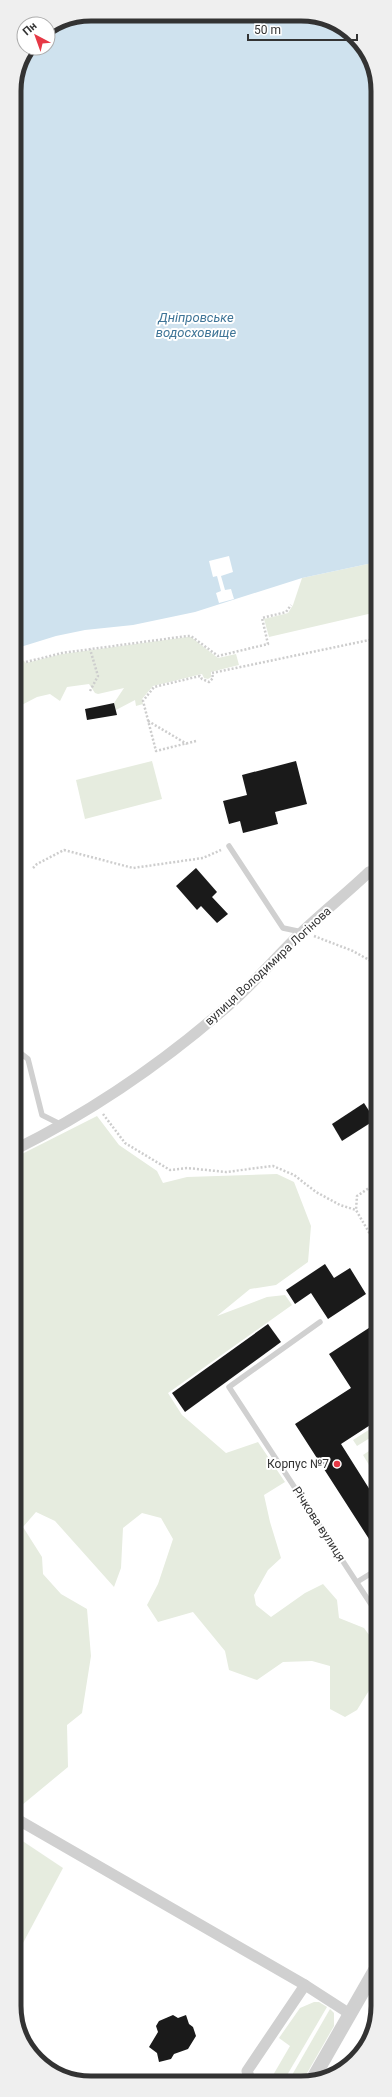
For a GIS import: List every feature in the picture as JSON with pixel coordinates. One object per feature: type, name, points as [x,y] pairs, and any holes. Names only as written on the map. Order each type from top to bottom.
[{"type":"street","name":"вулиця Володимира Логінова","points":[[21,1147],[63,1126],[96,1106],[152,1067],[230,1004],[302,932],[371,871]]},
{"type":"street","points":[[21,1821],[305,1985],[350,2014]]},
{"type":"street","points":[[315,2074],[371,1977]]},
{"type":"street","points":[[249,2076],[247,2071],[305,1985]]},
{"type":"lane","points":[[229,846],[283,928],[302,932]]},
{"type":"lane","points":[[21,1054],[28,1059],[42,1115],[63,1126]]},
{"type":"lane","name":"Річкова вулиця","points":[[320,1322],[229,1387],[371,1604]]},
{"type":"lane","points":[[357,1582],[371,1573]]},
{"type":"path","points":[[26,662],[90,649],[187,636],[191,636],[218,656],[268,644],[262,618],[286,612],[291,605]]},
{"type":"path","points":[[196,741],[156,751],[143,700],[154,687],[200,676],[202,679],[209,682],[213,678],[212,673],[371,640]]},
{"type":"path","points":[[90,649],[98,676],[90,692]]},
{"type":"path","points":[[148,721],[187,744]]},
{"type":"path","points":[[33,868],[37,864],[64,850],[133,868],[203,858],[229,846]]},
{"type":"path","points":[[302,932],[353,951],[371,961]]},
{"type":"path","points":[[96,1106],[125,1143],[170,1170],[187,1168],[226,1172],[274,1166],[294,1175],[316,1192],[340,1205],[356,1210]]},
{"type":"path","points":[[371,1187],[357,1196],[356,1210],[371,1236]]},
{"type":"shaded area","points":[[371,563],[371,613],[269,637],[264,619],[288,613],[293,605],[302,578]]},
{"type":"shaded area","points":[[191,637],[218,658],[236,654],[239,665],[211,672],[211,677],[208,679],[204,678],[202,674],[153,686],[142,699],[143,704],[136,706],[135,700],[116,710],[114,703],[124,688],[98,694],[95,693],[89,684],[67,687],[60,701],[50,694],[37,697],[21,705],[21,658],[26,663],[62,654]]},
{"type":"shaded area","points":[[152,761],[162,799],[85,819],[76,780]]},
{"type":"shaded area","points":[[97,1116],[119,1145],[157,1171],[163,1183],[187,1177],[277,1174],[294,1182],[311,1226],[308,1262],[276,1285],[250,1289],[217,1316],[267,1297],[285,1295],[292,1305],[168,1393],[182,1415],[226,1453],[258,1442],[285,1482],[264,1495],[270,1522],[281,1558],[268,1570],[254,1595],[256,1605],[271,1617],[305,1593],[323,1584],[337,1600],[339,1618],[364,1628],[371,1638],[371,1687],[357,1710],[345,1717],[330,1709],[330,1666],[312,1661],[283,1662],[257,1680],[229,1670],[225,1651],[193,1612],[158,1622],[147,1605],[158,1584],[173,1539],[161,1518],[142,1513],[123,1528],[121,1568],[114,1587],[55,1521],[36,1512],[23,1527],[42,1557],[43,1574],[61,1594],[87,1609],[91,1656],[82,1713],[67,1725],[68,1767],[21,1806],[21,1154]]},
{"type":"shaded area","points":[[371,1428],[371,1437],[357,1446],[353,1440]]},
{"type":"shaded area","points":[[371,1450],[371,1464],[369,1465],[363,1455]]},
{"type":"shaded area","points":[[21,1840],[63,1868],[21,1947]]},
{"type":"shaded area","points":[[314,2002],[319,2002],[327,2007],[287,2076],[272,2076],[290,2046],[279,2038],[300,2008]]},
{"type":"shaded area","points":[[330,2009],[334,2013],[334,2026],[306,2075],[291,2076]]},
{"type":"water","name":"Дніпровське водосховище","points":[[91,21],[315,22],[336,30],[347,38],[359,52],[369,73],[371,91],[371,563],[302,578],[195,612],[133,625],[85,630],[56,636],[21,647],[21,86],[23,73],[30,56],[56,56],[56,30],[68,25]]},
{"type":"pier","points":[[229,556],[233,572],[221,576],[225,590],[231,589],[234,599],[219,603],[216,593],[221,591],[217,576],[213,577],[209,561]]},
{"type":"building","points":[[114,703],[117,715],[87,720],[85,709]]},
{"type":"building","points":[[296,761],[307,804],[275,812],[278,824],[243,833],[240,821],[229,824],[223,801],[247,795],[242,775]]},
{"type":"building","points":[[196,868],[217,892],[212,897],[228,914],[217,923],[201,906],[197,910],[176,886]]},
{"type":"building","points":[[364,1103],[371,1114],[371,1123],[342,1141],[332,1124]]},
{"type":"building","points":[[325,1264],[334,1278],[350,1268],[366,1294],[328,1319],[311,1293],[295,1304],[286,1290]]},
{"type":"building","points":[[268,1324],[281,1342],[185,1412],[172,1393]]},
{"type":"building","name":"Корпус №7","points":[[371,1327],[371,1425],[341,1444],[371,1489],[371,1538],[369,1539],[295,1424],[351,1388],[329,1354]]},
{"type":"building","points":[[173,2015],[178,2018],[186,2015],[196,2036],[188,2049],[174,2054],[171,2059],[159,2062],[157,2053],[149,2047],[158,2032],[156,2026],[159,2021]]},
{"type":"place","name":"Корпус №7","points":[[337,1464]]}]
